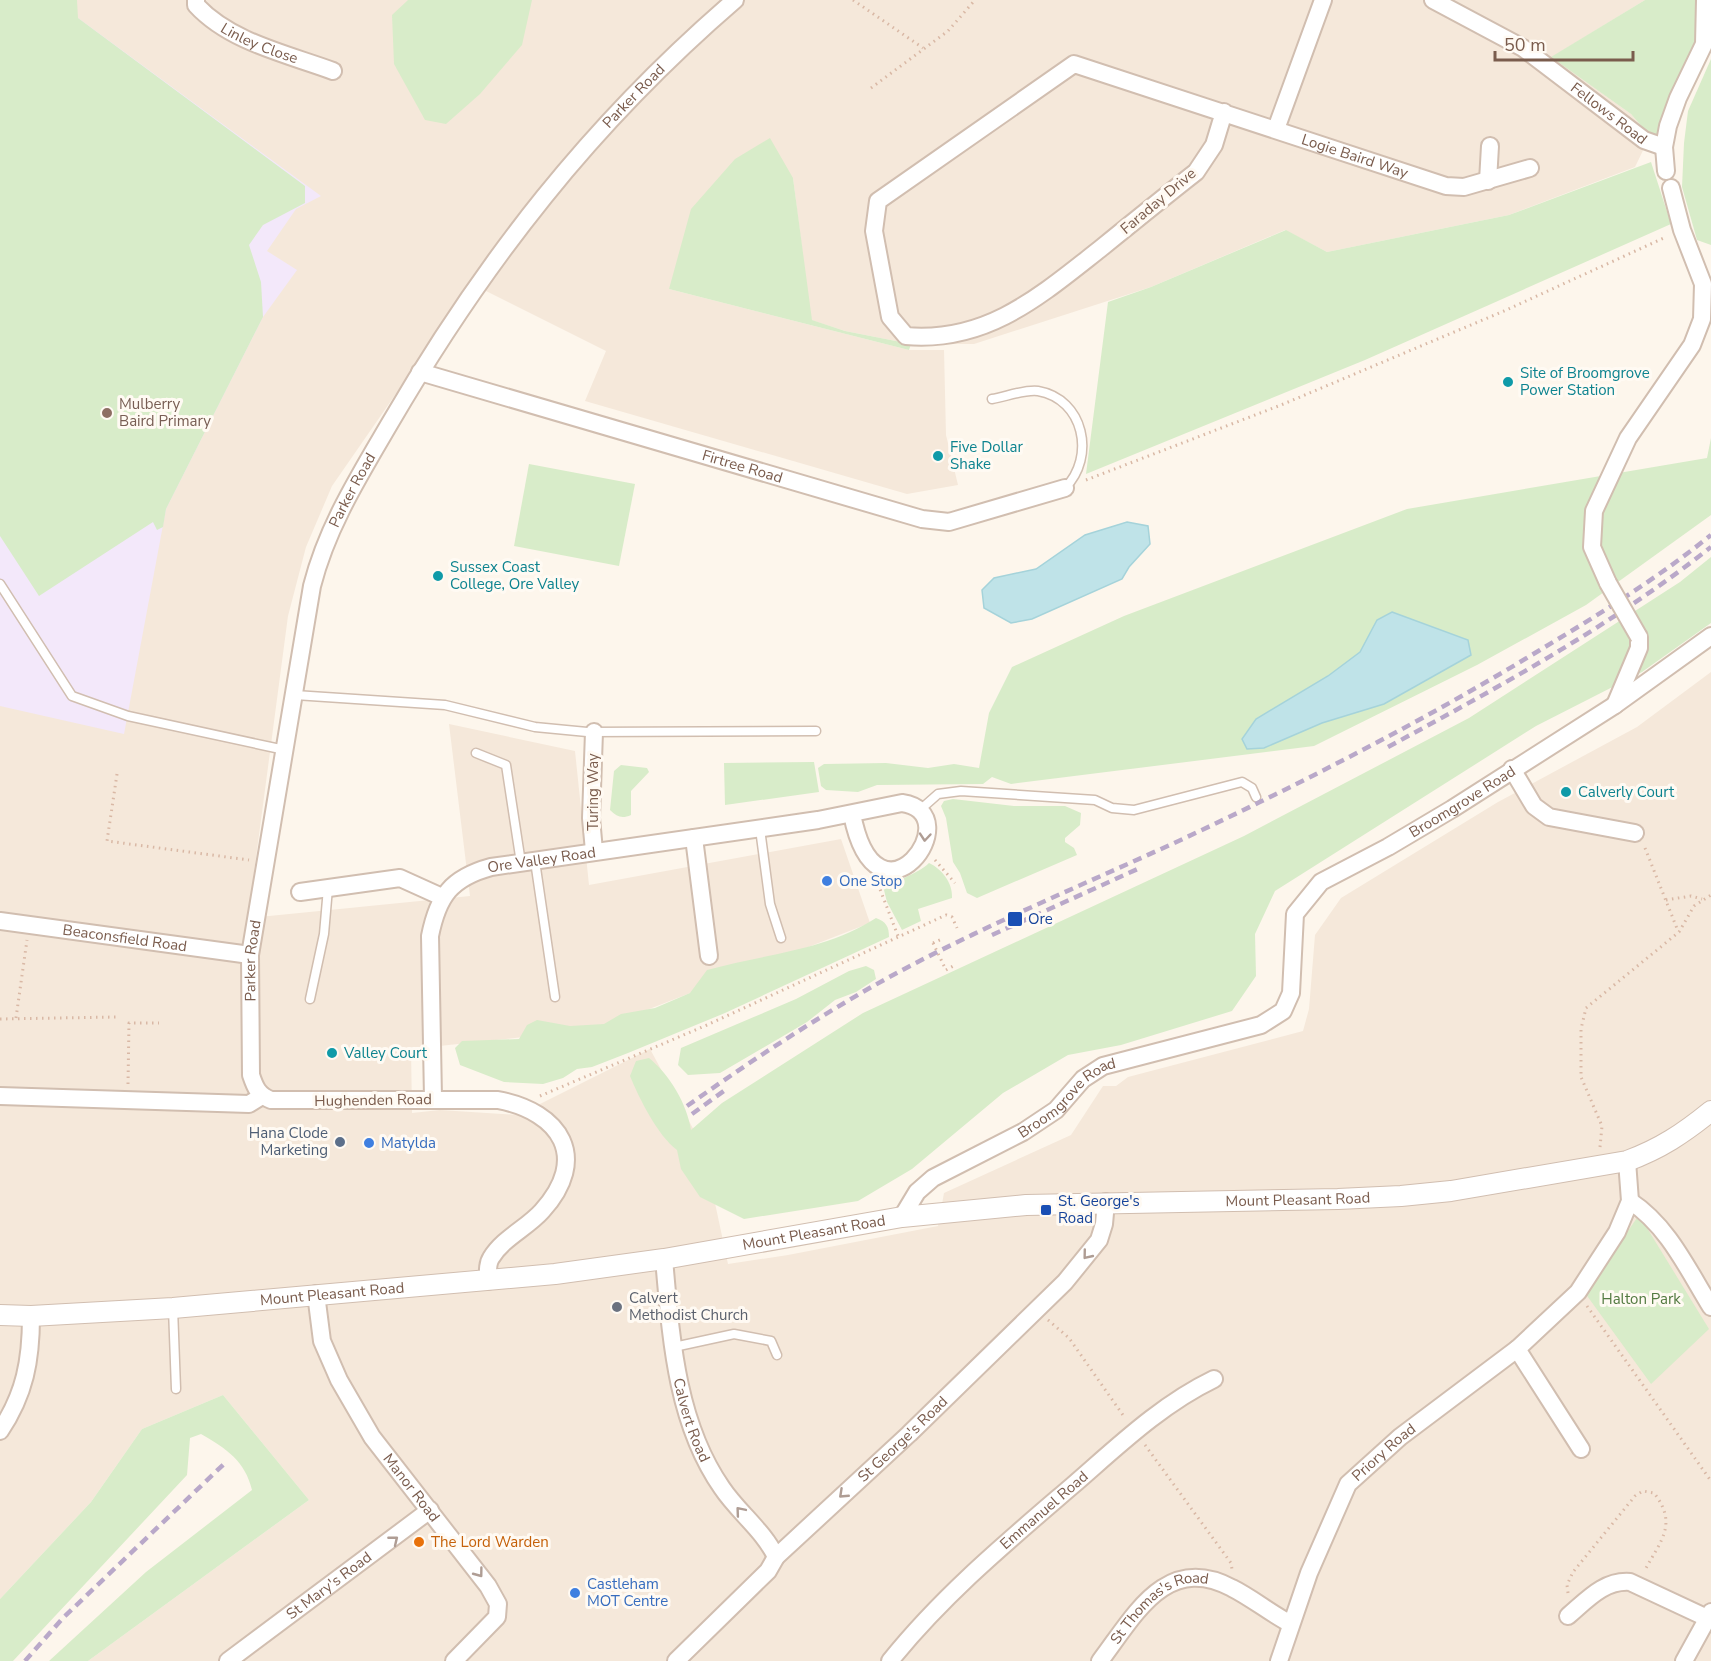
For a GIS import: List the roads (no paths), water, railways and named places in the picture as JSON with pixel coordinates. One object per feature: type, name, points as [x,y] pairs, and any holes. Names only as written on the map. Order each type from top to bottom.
[{"type":"street","name":"Linley Close","points":[[196,0],[196,4],[211,21],[233,33],[333,71]]},
{"type":"street","name":"Parker Road","points":[[262,1096],[255,1089],[251,1075],[250,955],[312,586],[327,540],[348,494],[420,372],[471,292],[574,159],[665,62],[735,0]]},
{"type":"street","points":[[1276,129],[1323,0]]},
{"type":"street","name":"Fellows Road","points":[[1433,0],[1522,48],[1644,140],[1664,147]]},
{"type":"street","points":[[1666,171],[1664,147],[1678,98],[1704,44],[1705,0]]},
{"type":"street","name":"Faraday Drive","points":[[1074,64],[1224,112],[1214,145],[1196,172],[1033,302],[979,327],[933,338],[906,336],[890,316],[874,231],[878,201],[1074,64]]},
{"type":"street","name":"Logie Baird Way","points":[[1224,112],[1446,186],[1464,188],[1530,168]]},
{"type":"street","points":[[1488,181],[1490,146]]},
{"type":"street","points":[[1615,705],[1639,648],[1640,637],[1608,583],[1592,547],[1593,511],[1628,438],[1692,345],[1702,319],[1703,284],[1682,230],[1671,188]]},
{"type":"street","name":"Firtree Road","points":[[420,372],[922,519],[949,522],[1065,488]]},
{"type":"street","name":"Broomgrove Road","points":[[902,1217],[917,1192],[933,1178],[1023,1132],[1056,1110],[1083,1079],[1103,1066],[1261,1024],[1283,1011],[1291,993],[1295,914],[1321,882],[1388,848],[1615,705],[1711,636]]},
{"type":"street","name":"Turing Way","points":[[594,732],[591,818],[594,851]]},
{"type":"street","points":[[1512,769],[1534,806],[1549,817],[1635,833]]},
{"type":"street","name":"Ore Valley Road","points":[[433,1098],[430,936],[434,913],[442,897],[470,873],[491,867],[594,851],[760,829],[852,814],[902,803],[921,809]]},
{"type":"street","points":[[852,814],[860,847],[872,864],[886,870],[900,868],[917,858],[925,847],[926,824],[921,809]]},
{"type":"street","points":[[694,838],[709,956]]},
{"type":"street","points":[[300,892],[400,878],[442,897]]},
{"type":"street","name":"Beaconsfield Road","points":[[0,921],[250,955]]},
{"type":"street","name":"Hughenden Road","points":[[0,1096],[249,1104],[262,1096],[280,1101],[433,1098],[498,1100],[522,1104],[538,1112],[561,1135],[566,1149],[565,1168],[557,1191],[542,1212],[502,1245],[490,1259],[488,1281]]},
{"type":"street","points":[[1627,1161],[1650,1153],[1680,1137],[1711,1111]]},
{"type":"street","name":"Mount Pleasant Road","points":[[0,1315],[31,1316],[173,1308],[488,1281],[664,1259],[902,1217],[1026,1205],[1401,1196],[1451,1191],[1627,1161]]},
{"type":"street","name":"Priory Road","points":[[1279,1661],[1332,1514],[1348,1484],[1400,1437],[1517,1349],[1578,1292],[1617,1232],[1630,1201],[1627,1161]]},
{"type":"street","points":[[1630,1201],[1647,1212],[1662,1227],[1711,1307]]},
{"type":"street","name":"St George's Road","points":[[676,1661],[768,1571],[776,1557],[917,1426],[1065,1282],[1099,1240],[1104,1224],[1106,1202]]},
{"type":"street","name":"Calvert Road","points":[[664,1259],[674,1347],[687,1420],[721,1488],[776,1557]]},
{"type":"street","name":"Manor Road","points":[[316,1294],[322,1341],[339,1380],[372,1437],[488,1586],[498,1604],[498,1617],[454,1661]]},
{"type":"street","points":[[0,1431],[16,1408],[22,1386],[31,1352],[31,1316]]},
{"type":"street","points":[[1517,1349],[1581,1449]]},
{"type":"street","name":"Emmanuel Road","points":[[890,1661],[973,1572],[1135,1431],[1189,1391],[1214,1379]]},
{"type":"street","name":"St Mary's Road","points":[[228,1661],[430,1510]]},
{"type":"street","name":"St Thomas's Road","points":[[1100,1661],[1134,1615],[1168,1582],[1187,1576],[1209,1577],[1235,1589],[1269,1613],[1291,1624]]},
{"type":"street","points":[[1572,1613],[1608,1584],[1619,1581],[1638,1585],[1709,1615],[1684,1661]]},
{"type":"lane","points":[[992,399],[1036,391],[1058,398],[1073,412],[1081,426],[1082,462],[1076,477],[1065,488]]},
{"type":"lane","points":[[0,584],[72,696],[128,716],[285,750]]},
{"type":"lane","points":[[295,695],[445,705],[535,727],[594,732],[816,731]]},
{"type":"lane","points":[[476,753],[506,765],[555,997]]},
{"type":"lane","points":[[921,809],[938,794],[961,791],[1095,800],[1123,810],[1188,797],[1242,782],[1252,788],[1256,797]]},
{"type":"lane","points":[[760,829],[770,904],[781,938]]},
{"type":"lane","points":[[310,999],[324,934],[328,888]]},
{"type":"lane","points":[[173,1308],[176,1389]]},
{"type":"lane","points":[[674,1347],[734,1334],[771,1341],[777,1355]]},
{"type":"water","points":[[1127,522],[1148,526],[1150,544],[1129,567],[1122,579],[1032,619],[1011,623],[984,608],[982,590],[994,578],[1036,569],[1085,535]]},
{"type":"water","points":[[1392,612],[1468,640],[1471,655],[1384,704],[1322,723],[1264,748],[1247,749],[1242,739],[1256,719],[1328,676],[1360,652],[1377,620]]},
{"type":"railway","points":[[687,1106],[803,1028],[875,985],[990,927],[1185,838],[1320,772],[1453,701],[1606,610],[1711,535]]},
{"type":"railway","points":[[1388,747],[1554,654],[1634,603],[1711,547]]},
{"type":"railway","points":[[992,935],[1142,867]]},
{"type":"railway","points":[[692,1114],[728,1088]]},
{"type":"railway","points":[[25,1661],[63,1618],[226,1462]]},
{"type":"place","name":"Site of Broomgrove Power Station","points":[[1508,382]]},
{"type":"place","name":"Mulberry Baird Primary","points":[[107,413]]},
{"type":"place","name":"Five Dollar Shake","points":[[938,456]]},
{"type":"place","name":"Sussex Coast College, Ore Valley","points":[[438,576]]},
{"type":"place","name":"Calverly Court","points":[[1566,792]]},
{"type":"place","name":"One Stop","points":[[827,881]]},
{"type":"place","name":"Ore","points":[[1015,919]]},
{"type":"place","name":"Valley Court","points":[[332,1053]]},
{"type":"place","name":"Hana Clode Marketing","points":[[340,1142]]},
{"type":"place","name":"Matylda","points":[[369,1143]]},
{"type":"place","name":"St. George's Road","points":[[1046,1210]]},
{"type":"place","name":"Calvert Methodist Church","points":[[617,1307]]},
{"type":"place","name":"The Lord Warden","points":[[419,1542]]},
{"type":"place","name":"Castleham MOT Centre","points":[[575,1593]]},
{"type":"park label","name":"Halton Park","points":[[1641,1299]]}]
